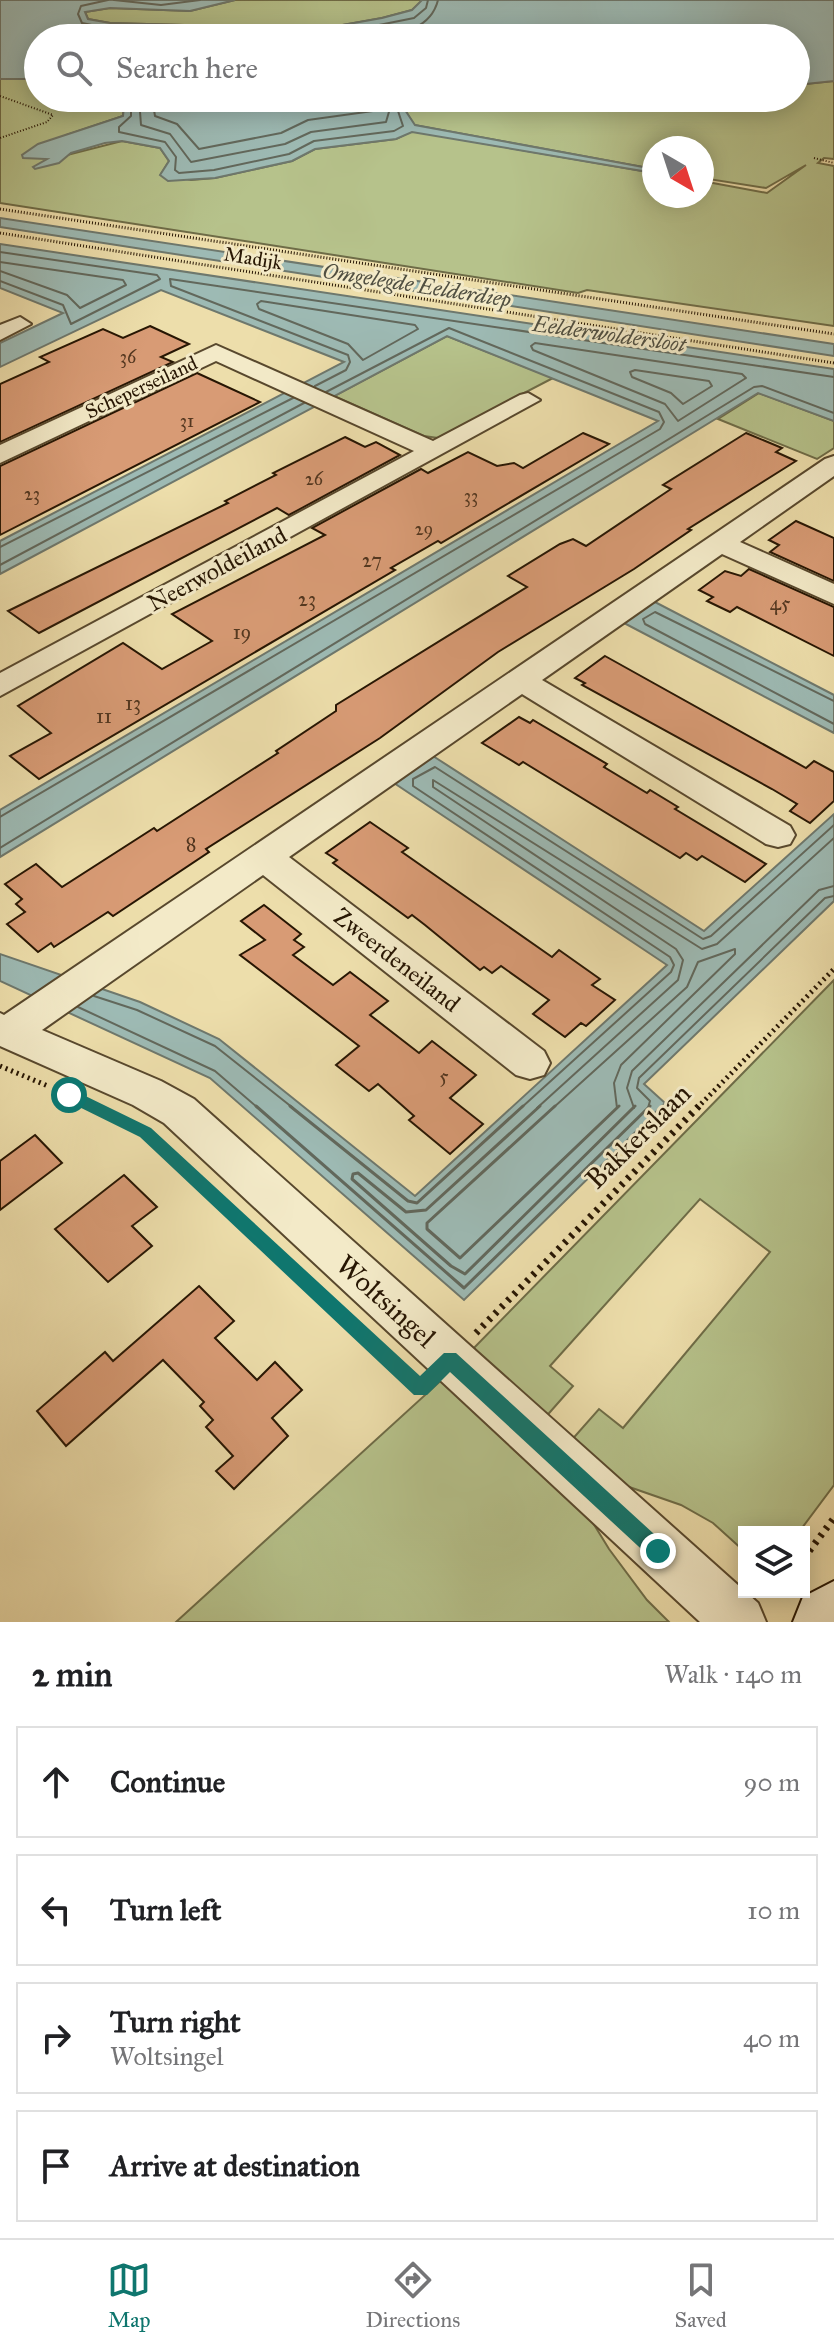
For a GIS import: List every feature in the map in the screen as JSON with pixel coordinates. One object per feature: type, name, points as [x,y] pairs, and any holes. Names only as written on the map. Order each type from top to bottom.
[{"type":"main road","points":[[828,1622],[834,1616]]},
{"type":"street","name":"Scheperseiland","points":[[0,455],[216,352],[434,451]]},
{"type":"street","name":"Neerwoldeiland","points":[[0,686],[528,400]]},
{"type":"street","points":[[3,1043],[42,1008],[85,977],[834,464]]},
{"type":"street","points":[[720,543],[834,595]]},
{"type":"street","points":[[520,680],[778,835]]},
{"type":"street","name":"Zweerdeneiland","points":[[264,857],[530,1063]]},
{"type":"street","name":"Woltsingel","points":[[3,1043],[147,1093],[179,1111],[462,1347],[739,1622]]},
{"type":"path","points":[[0,96],[24,105]]},
{"type":"path","points":[[0,138],[47,122],[53,115],[45,112]]},
{"type":"path","points":[[814,158],[834,163]]},
{"type":"path","name":"Madijk","points":[[0,209],[834,334]]},
{"type":"path","name":"Madijk","points":[[0,233],[834,363]]},
{"type":"path","name":"Bakkerslaan","points":[[69,1095],[146,1133],[420,1389],[834,969]]},
{"type":"path","points":[[3,1043],[55,1089]]},
{"type":"path","points":[[810,1550],[834,1518]]},
{"type":"green space","points":[[235,0],[422,0],[412,10],[348,24],[110,23],[88,19],[85,12],[110,8],[190,11]]},
{"type":"green space","points":[[0,79],[24,79],[24,112],[123,112],[123,116],[66,135],[45,157],[48,160],[122,141],[160,148],[169,161],[161,174],[191,180],[215,178],[292,161],[315,149],[396,139],[412,131],[642,171],[642,208],[714,208],[714,183],[767,193],[806,165],[766,188],[714,180],[714,136],[642,136],[642,167],[414,125],[406,112],[810,112],[810,84],[834,81],[834,159],[824,158],[818,163],[834,166],[834,326],[587,290],[578,293],[0,203]]},
{"type":"green space","points":[[447,336],[553,378],[438,438],[424,436],[334,396]]},
{"type":"green space","points":[[759,393],[834,421],[834,448],[817,459],[718,419]]},
{"type":"green space","points":[[834,980],[834,1485],[803,1526],[738,1526],[738,1546],[713,1523],[681,1505],[612,1481],[569,1443],[599,1409],[623,1428],[770,1252],[700,1199],[550,1366],[573,1386],[543,1420],[468,1354]]},
{"type":"green space","points":[[447,1375],[574,1492],[609,1549],[647,1600],[669,1622],[176,1622]]},
{"type":"water","points":[[0,0],[235,0],[190,11],[110,8],[85,12],[88,19],[147,24],[24,24],[24,79],[0,79]]},
{"type":"water","points":[[422,0],[834,0],[834,81],[810,84],[810,24],[348,24],[412,10]]},
{"type":"water","points":[[123,112],[406,112],[415,125],[642,167],[642,171],[412,132],[396,139],[315,149],[292,161],[215,178],[168,181],[160,175],[169,161],[160,148],[122,141],[105,143],[71,153],[59,163],[35,169],[33,167],[47,159],[23,158],[22,155],[38,144],[123,116]]},
{"type":"water","name":"Omgelegde Eelderdiep","points":[[0,218],[834,344],[834,356],[0,227]]},
{"type":"water","points":[[0,244],[834,369],[834,421],[758,393],[0,857],[0,810],[658,421],[447,336],[0,574],[0,541],[344,362],[161,290],[0,367],[0,343],[63,313],[0,288]]},
{"type":"water","points":[[653,601],[834,695],[834,733],[624,623]]},
{"type":"water","points":[[433,756],[704,931],[834,814],[834,901],[644,1084],[665,1103],[464,1300],[210,1078],[0,981],[0,954],[140,1002],[219,1039],[415,1196],[667,965],[394,783]]},
{"type":"building","points":[[150,326],[189,344],[161,357],[173,362],[0,442],[0,384],[49,362],[40,357],[103,329],[123,338]]},
{"type":"building","points":[[197,373],[260,402],[0,535],[0,466]]},
{"type":"building","points":[[583,433],[609,444],[441,543],[438,541],[391,568],[395,570],[39,779],[10,756],[51,733],[18,706],[123,643],[162,669],[212,641],[172,614],[325,535],[312,528],[421,469],[428,473],[468,452],[497,466],[514,463],[523,468]]},
{"type":"building","points":[[746,433],[782,448],[776,452],[796,461],[688,529],[691,530],[634,569],[498,652],[380,738],[206,849],[209,852],[113,916],[108,912],[54,947],[51,943],[38,952],[7,924],[25,912],[16,904],[22,899],[5,884],[36,864],[62,887],[154,828],[157,831],[278,753],[276,751],[336,711],[336,705],[527,587],[508,576],[573,539],[586,546],[671,489],[663,485]]},
{"type":"building","points":[[345,437],[365,447],[376,442],[400,455],[289,515],[277,508],[39,633],[8,611],[228,503],[225,501],[276,475],[273,473]]},
{"type":"building","points":[[796,521],[834,538],[834,581],[770,552],[779,545],[769,540]]},
{"type":"building","points":[[749,569],[834,607],[834,656],[737,607],[730,612],[707,601],[713,597],[699,590],[725,571],[741,576]]},
{"type":"building","points":[[605,656],[806,768],[814,761],[834,772],[834,801],[810,823],[790,811],[797,804],[582,685],[585,683],[575,678]]},
{"type":"building","points":[[519,717],[530,723],[533,720],[607,764],[604,767],[647,793],[650,790],[678,807],[675,809],[766,864],[745,882],[702,856],[697,860],[686,853],[680,858],[523,762],[519,765],[482,743]]},
{"type":"building","points":[[370,822],[408,848],[402,852],[552,957],[559,950],[600,979],[592,985],[615,1000],[586,1026],[581,1023],[565,1037],[533,1014],[549,1000],[501,966],[492,973],[484,967],[480,970],[412,915],[408,918],[333,863],[337,860],[326,853]]},
{"type":"building","points":[[264,905],[301,934],[294,940],[304,947],[293,955],[333,985],[350,972],[388,1001],[370,1015],[419,1053],[432,1041],[476,1075],[450,1098],[483,1124],[450,1154],[409,1120],[414,1116],[378,1084],[369,1091],[336,1065],[359,1046],[240,955],[265,940],[241,921]]},
{"type":"building","points":[[35,1135],[62,1163],[0,1210],[0,1161]]},
{"type":"building","points":[[124,1175],[157,1207],[132,1226],[152,1246],[108,1282],[55,1229]]},
{"type":"building","points":[[199,1286],[234,1321],[215,1338],[257,1380],[275,1362],[302,1390],[272,1418],[288,1436],[234,1489],[216,1471],[233,1456],[206,1427],[213,1420],[200,1406],[204,1402],[163,1360],[66,1446],[37,1411],[105,1352],[113,1361]]},
{"type":"route","points":[[69,1095],[146,1133],[420,1389],[450,1359],[584,1479],[658,1551]]},
{"type":"water label","name":"Eelderwoldersloot","points":[[609,334]]}]
